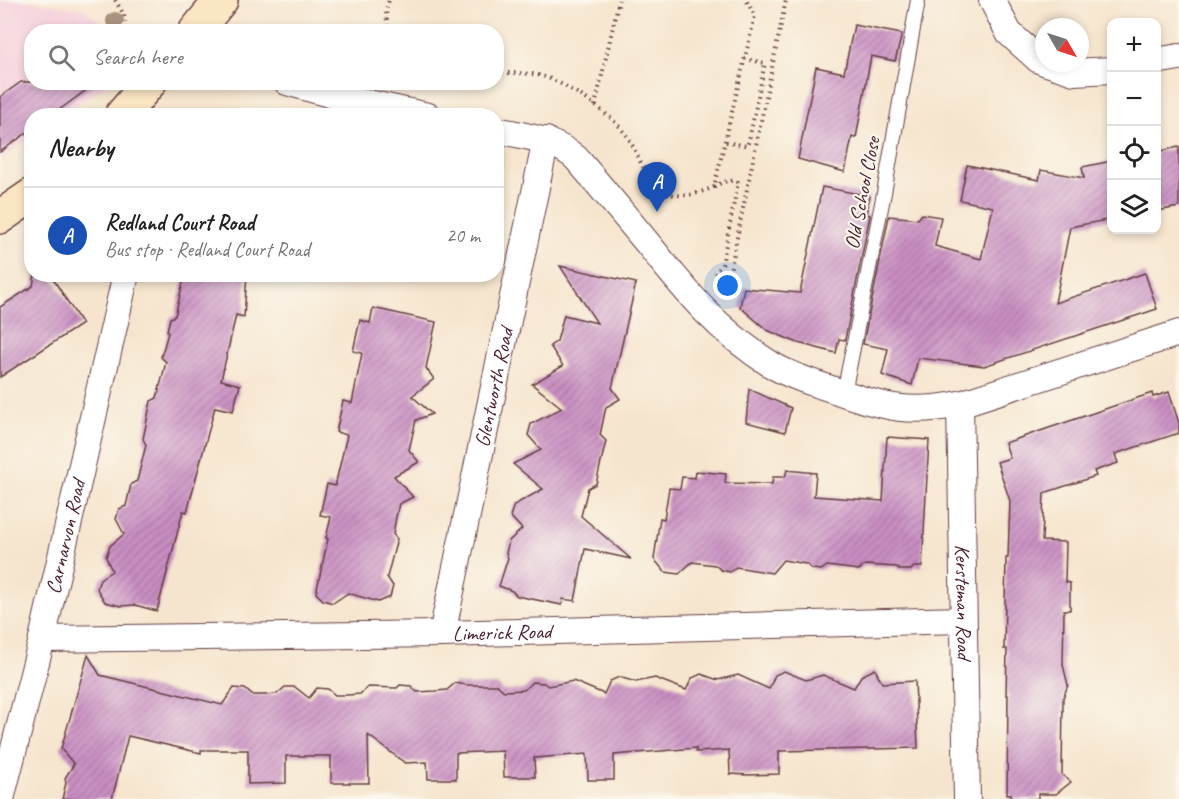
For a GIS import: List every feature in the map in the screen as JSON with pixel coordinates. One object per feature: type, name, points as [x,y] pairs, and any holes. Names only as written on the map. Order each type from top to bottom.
[{"type":"street","points":[[201,24],[218,0]]},
{"type":"street","points":[[992,0],[1009,33],[1035,56]]},
{"type":"street","points":[[1161,60],[1179,57]]},
{"type":"street","points":[[1089,71],[1107,70]]},
{"type":"street","points":[[128,108],[143,90]]},
{"type":"street","points":[[315,90],[391,108]]},
{"type":"street","points":[[504,132],[546,140],[566,149],[576,158],[698,306],[725,332],[773,366],[866,401],[908,410],[933,410],[960,404],[1179,333]]},
{"type":"street","name":"Glentworth Road","points":[[442,634],[546,140]]},
{"type":"street","points":[[0,217],[24,200]]},
{"type":"street","name":"Carnarvon Road","points":[[2,799],[42,639],[124,282]]},
{"type":"street","name":"Kersteman Road","points":[[960,404],[962,620],[967,799]]},
{"type":"street","name":"Limerick Road","points":[[42,639],[442,634],[962,620]]},
{"type":"lane","name":"Old School Close","points":[[844,393],[884,193],[918,0]]},
{"type":"path","points":[[115,0],[124,15],[125,24]]},
{"type":"path","points":[[387,24],[386,11],[389,0]]},
{"type":"path","points":[[595,106],[619,0]]},
{"type":"path","points":[[714,187],[755,16],[746,0]]},
{"type":"path","points":[[726,291],[786,0]]},
{"type":"path","points":[[726,142],[747,146],[756,107],[765,63],[745,59]]},
{"type":"path","points":[[504,73],[542,76],[582,95],[610,117],[627,136],[646,171],[660,190],[677,196],[700,193],[724,181],[738,182],[722,265],[715,274]]},
{"type":"path","points":[[756,107],[764,108]]},
{"type":"shaded area","points":[[0,0],[24,0],[82,9],[103,24],[24,24],[24,90],[98,90],[72,108],[24,108],[24,142],[0,160]]},
{"type":"building","points":[[854,25],[902,34],[895,61],[871,56],[856,138],[852,137],[845,172],[798,159],[816,67],[844,73]]},
{"type":"building","points":[[21,82],[24,82],[24,90],[86,90],[62,108],[24,108],[24,135],[0,152],[0,97]]},
{"type":"building","points":[[1179,147],[1179,207],[1161,210],[1161,180],[1161,151]]},
{"type":"building","points":[[1107,162],[1107,220],[1070,227],[1055,303],[1145,273],[1157,309],[984,366],[918,358],[912,385],[882,375],[888,349],[863,344],[889,216],[918,219],[922,214],[941,217],[935,246],[981,259],[993,207],[960,200],[967,165],[1039,180],[1041,170],[1084,178],[1082,167]]},
{"type":"building","points":[[822,187],[870,196],[866,214],[870,215],[845,340],[839,339],[836,353],[798,343],[767,330],[740,307],[744,288],[800,293]]},
{"type":"building","points":[[560,266],[636,283],[612,388],[620,399],[606,407],[600,435],[606,441],[596,484],[588,488],[581,516],[631,559],[585,549],[575,601],[563,599],[562,605],[517,596],[512,591],[499,586],[508,558],[506,553],[509,541],[522,529],[510,516],[514,505],[543,489],[513,464],[541,450],[528,435],[531,424],[562,408],[532,384],[563,366],[550,346],[557,341],[564,315],[597,323]]},
{"type":"building","points":[[34,282],[55,282],[82,324],[0,377],[0,307],[33,286]]},
{"type":"building","points":[[183,282],[246,282],[244,317],[236,315],[221,380],[240,385],[233,411],[215,407],[187,512],[183,511],[157,611],[135,605],[121,606],[105,602],[97,589],[100,579],[112,571],[106,557],[110,546],[124,534],[116,519],[119,509],[126,506],[131,484],[137,481],[146,445],[143,439],[151,401],[157,398],[166,362],[161,357],[170,318],[175,316]]},
{"type":"building","points":[[373,308],[436,322],[426,368],[434,379],[412,396],[432,414],[416,420],[409,450],[419,462],[394,476],[413,497],[399,504],[396,517],[393,534],[397,539],[387,577],[393,586],[390,597],[378,602],[348,593],[333,603],[323,600],[316,593],[331,517],[320,515],[327,484],[335,486],[347,435],[336,432],[343,401],[352,403],[362,353],[353,351],[360,320],[370,323]]},
{"type":"building","points":[[749,389],[791,408],[785,432],[746,422]]},
{"type":"building","points":[[1169,392],[1179,423],[1179,433],[1115,454],[1118,463],[1094,471],[1096,476],[1044,493],[1042,541],[1066,542],[1065,582],[1070,583],[1070,610],[1064,610],[1063,665],[1068,685],[1063,698],[1062,775],[1071,782],[1056,794],[1038,794],[1038,799],[1011,799],[1011,794],[1007,794],[1008,695],[1006,695],[1007,649],[1004,649],[1010,501],[997,462],[1010,458],[1005,443],[1152,393],[1153,397]]},
{"type":"building","points":[[887,437],[929,440],[922,567],[899,570],[897,567],[865,565],[859,570],[827,566],[821,570],[812,569],[806,564],[783,560],[772,573],[736,567],[730,572],[721,570],[715,565],[692,562],[679,574],[665,572],[654,559],[660,518],[664,519],[669,488],[680,489],[682,477],[695,478],[696,471],[726,474],[725,483],[772,484],[773,477],[785,477],[787,470],[816,473],[814,496],[883,501]]},
{"type":"building","points":[[88,655],[100,675],[222,705],[234,688],[245,689],[252,695],[264,695],[277,694],[285,687],[295,687],[309,698],[317,688],[328,689],[335,695],[348,695],[360,694],[368,687],[397,688],[400,685],[411,686],[417,692],[447,690],[455,683],[497,685],[504,691],[524,690],[532,682],[544,683],[548,686],[573,681],[604,694],[610,681],[619,677],[636,682],[655,678],[686,690],[692,678],[701,674],[718,680],[738,675],[769,689],[775,675],[784,671],[806,680],[823,675],[854,688],[861,676],[875,669],[882,683],[915,681],[918,748],[779,751],[779,774],[748,775],[730,774],[729,750],[696,752],[696,748],[614,755],[614,780],[588,780],[587,754],[534,758],[535,777],[504,777],[503,751],[456,753],[456,779],[428,779],[427,762],[405,763],[368,735],[369,783],[331,783],[331,756],[286,756],[286,783],[248,784],[248,750],[201,750],[201,753],[128,736],[112,799],[62,799],[65,778],[74,764],[61,749]]},
{"type":"place","name":"Redland Court Road","points":[[657,212]]}]
